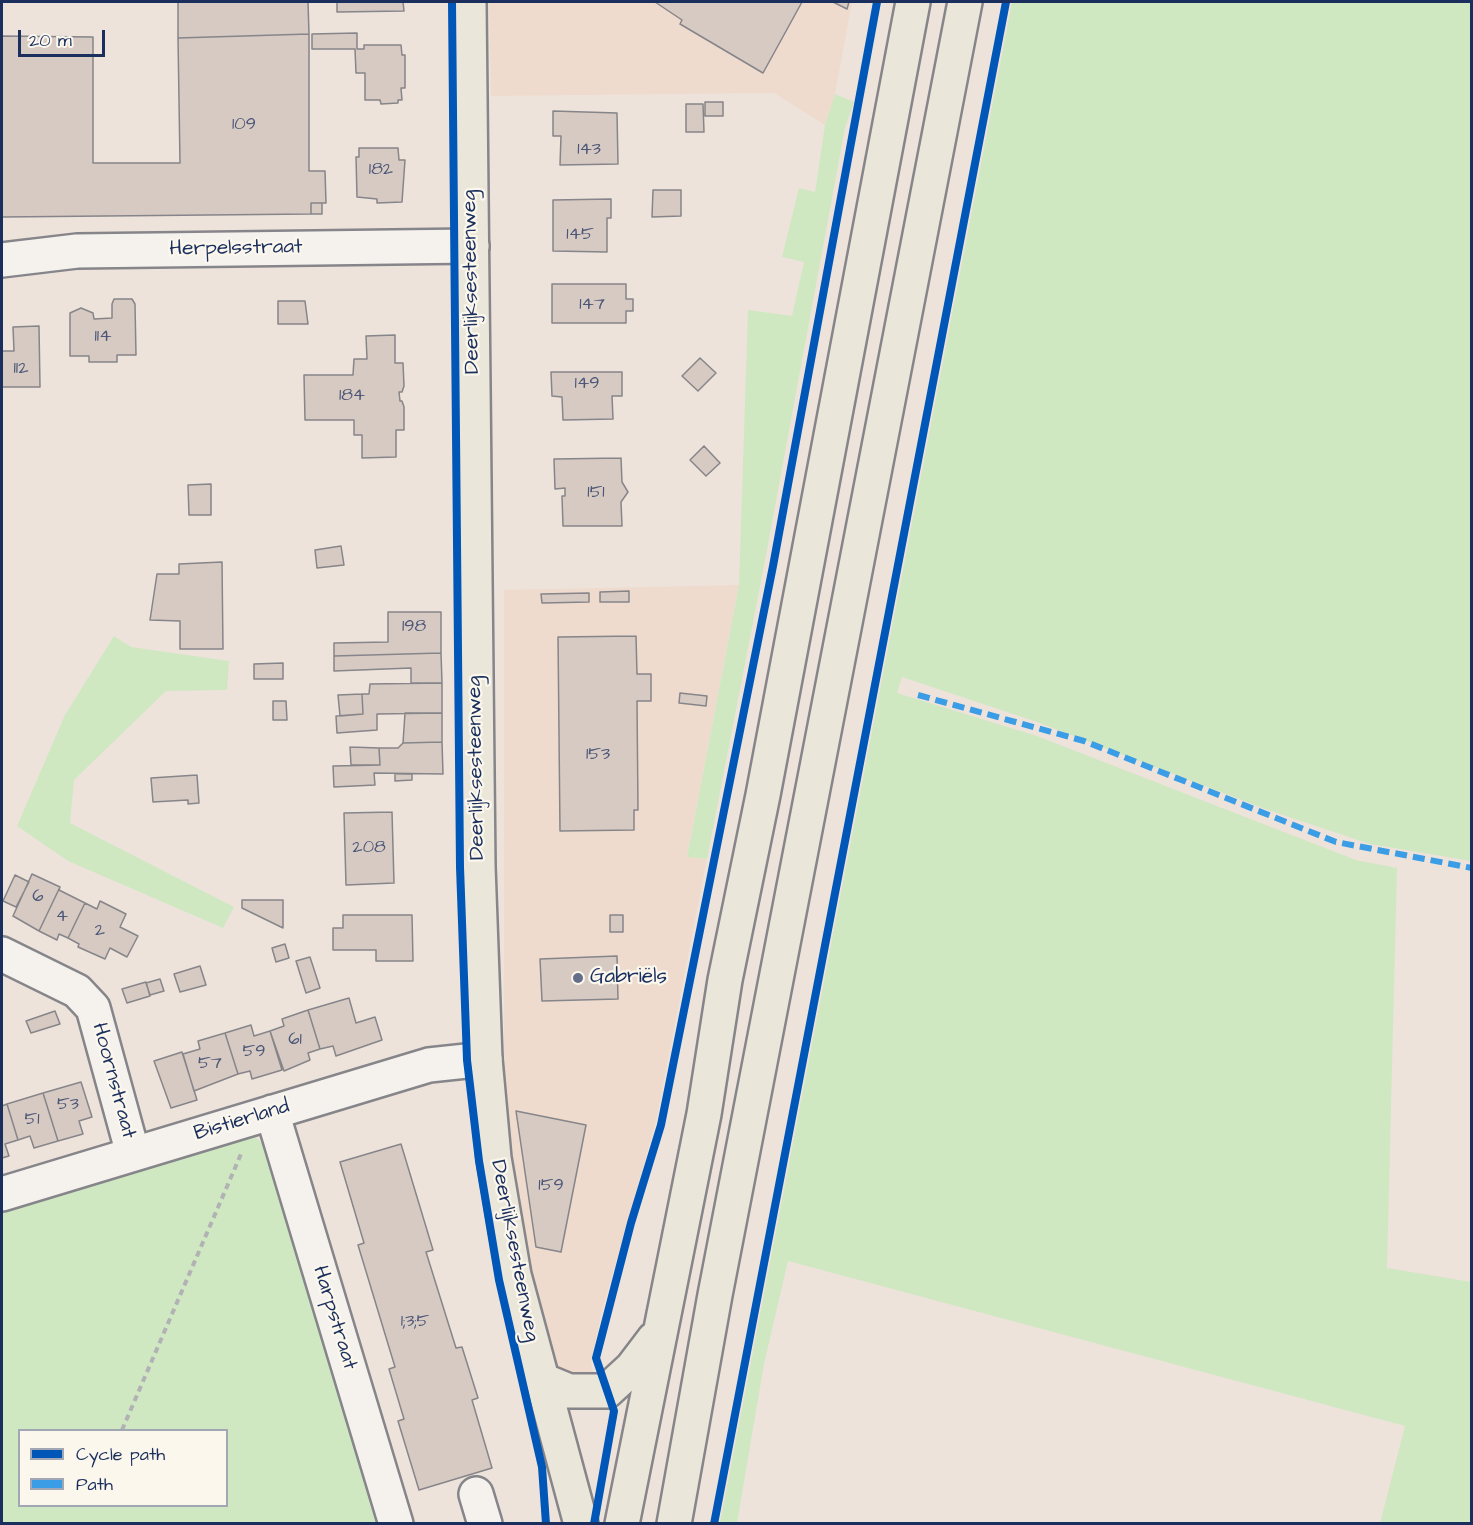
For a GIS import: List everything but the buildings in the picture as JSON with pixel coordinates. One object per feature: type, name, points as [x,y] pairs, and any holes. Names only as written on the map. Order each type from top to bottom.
[{"type":"main road","name":"Deerlijksesteenweg","points":[[469,2],[478,866],[485,1059],[494,1158],[512,1263],[540,1379],[581,1524]]},
{"type":"main road","points":[[622,1524],[704,1114],[725,980],[763,795],[913,2]]},
{"type":"main road","points":[[674,1524],[715,1295],[965,2]]},
{"type":"main road","points":[[540,1379],[569,1391],[607,1391],[632,1368],[659,1330]]},
{"type":"street","name":"Herpelsstraat","points":[[2,261],[77,251],[472,246]]},
{"type":"street","name":"Hoornstraat","points":[[2,954],[77,991],[93,1008],[133,1154]]},
{"type":"street","name":"Bistierland","points":[[2,1194],[429,1065],[485,1059]]},
{"type":"street","name":"Harpstraat","points":[[264,1115],[396,1524]]},
{"type":"path","points":[[123,1429],[264,1115]]},
{"type":"shaded area","points":[[489,2],[852,2],[835,94],[825,125],[774,93],[491,96]]},
{"type":"shaded area","points":[[739,585],[687,856],[707,859],[656,1121],[602,1311],[591,1362],[594,1379],[568,1377],[554,1365],[547,1353],[515,1203],[504,1078],[504,590]]},
{"type":"green space","points":[[1012,2],[1471,2],[1471,861],[1370,844],[1268,810],[1037,722],[902,677],[897,693],[1037,736],[1356,860],[1397,868],[1387,1268],[1471,1282],[1471,1523],[1380,1523],[1405,1426],[788,1261],[764,1364],[737,1523],[720,1523]]},
{"type":"green space","points":[[835,94],[854,102],[845,128],[764,566],[707,859],[687,857],[739,585],[748,310],[792,316],[804,262],[782,257],[799,188],[815,192],[825,125]]},
{"type":"green space","points":[[114,636],[131,647],[229,661],[227,690],[166,691],[74,780],[70,823],[234,907],[223,928],[68,861],[17,826],[65,715]]},
{"type":"green space","points":[[253,1135],[264,1145],[382,1523],[2,1524],[2,1210]]},
{"type":"marked path","points":[[918,695],[1084,741],[1336,842],[1472,868]]},
{"type":"cycle path","points":[[452,2],[460,867],[467,1060],[479,1161],[499,1280],[542,1467],[546,1524]]},
{"type":"cycle path","points":[[594,1524],[614,1411],[596,1358],[631,1223],[661,1125],[773,566],[877,2]]},
{"type":"cycle path","points":[[714,1524],[1006,2]]},
{"type":"place","name":"Gabriëls","points":[[578,978]]}]
